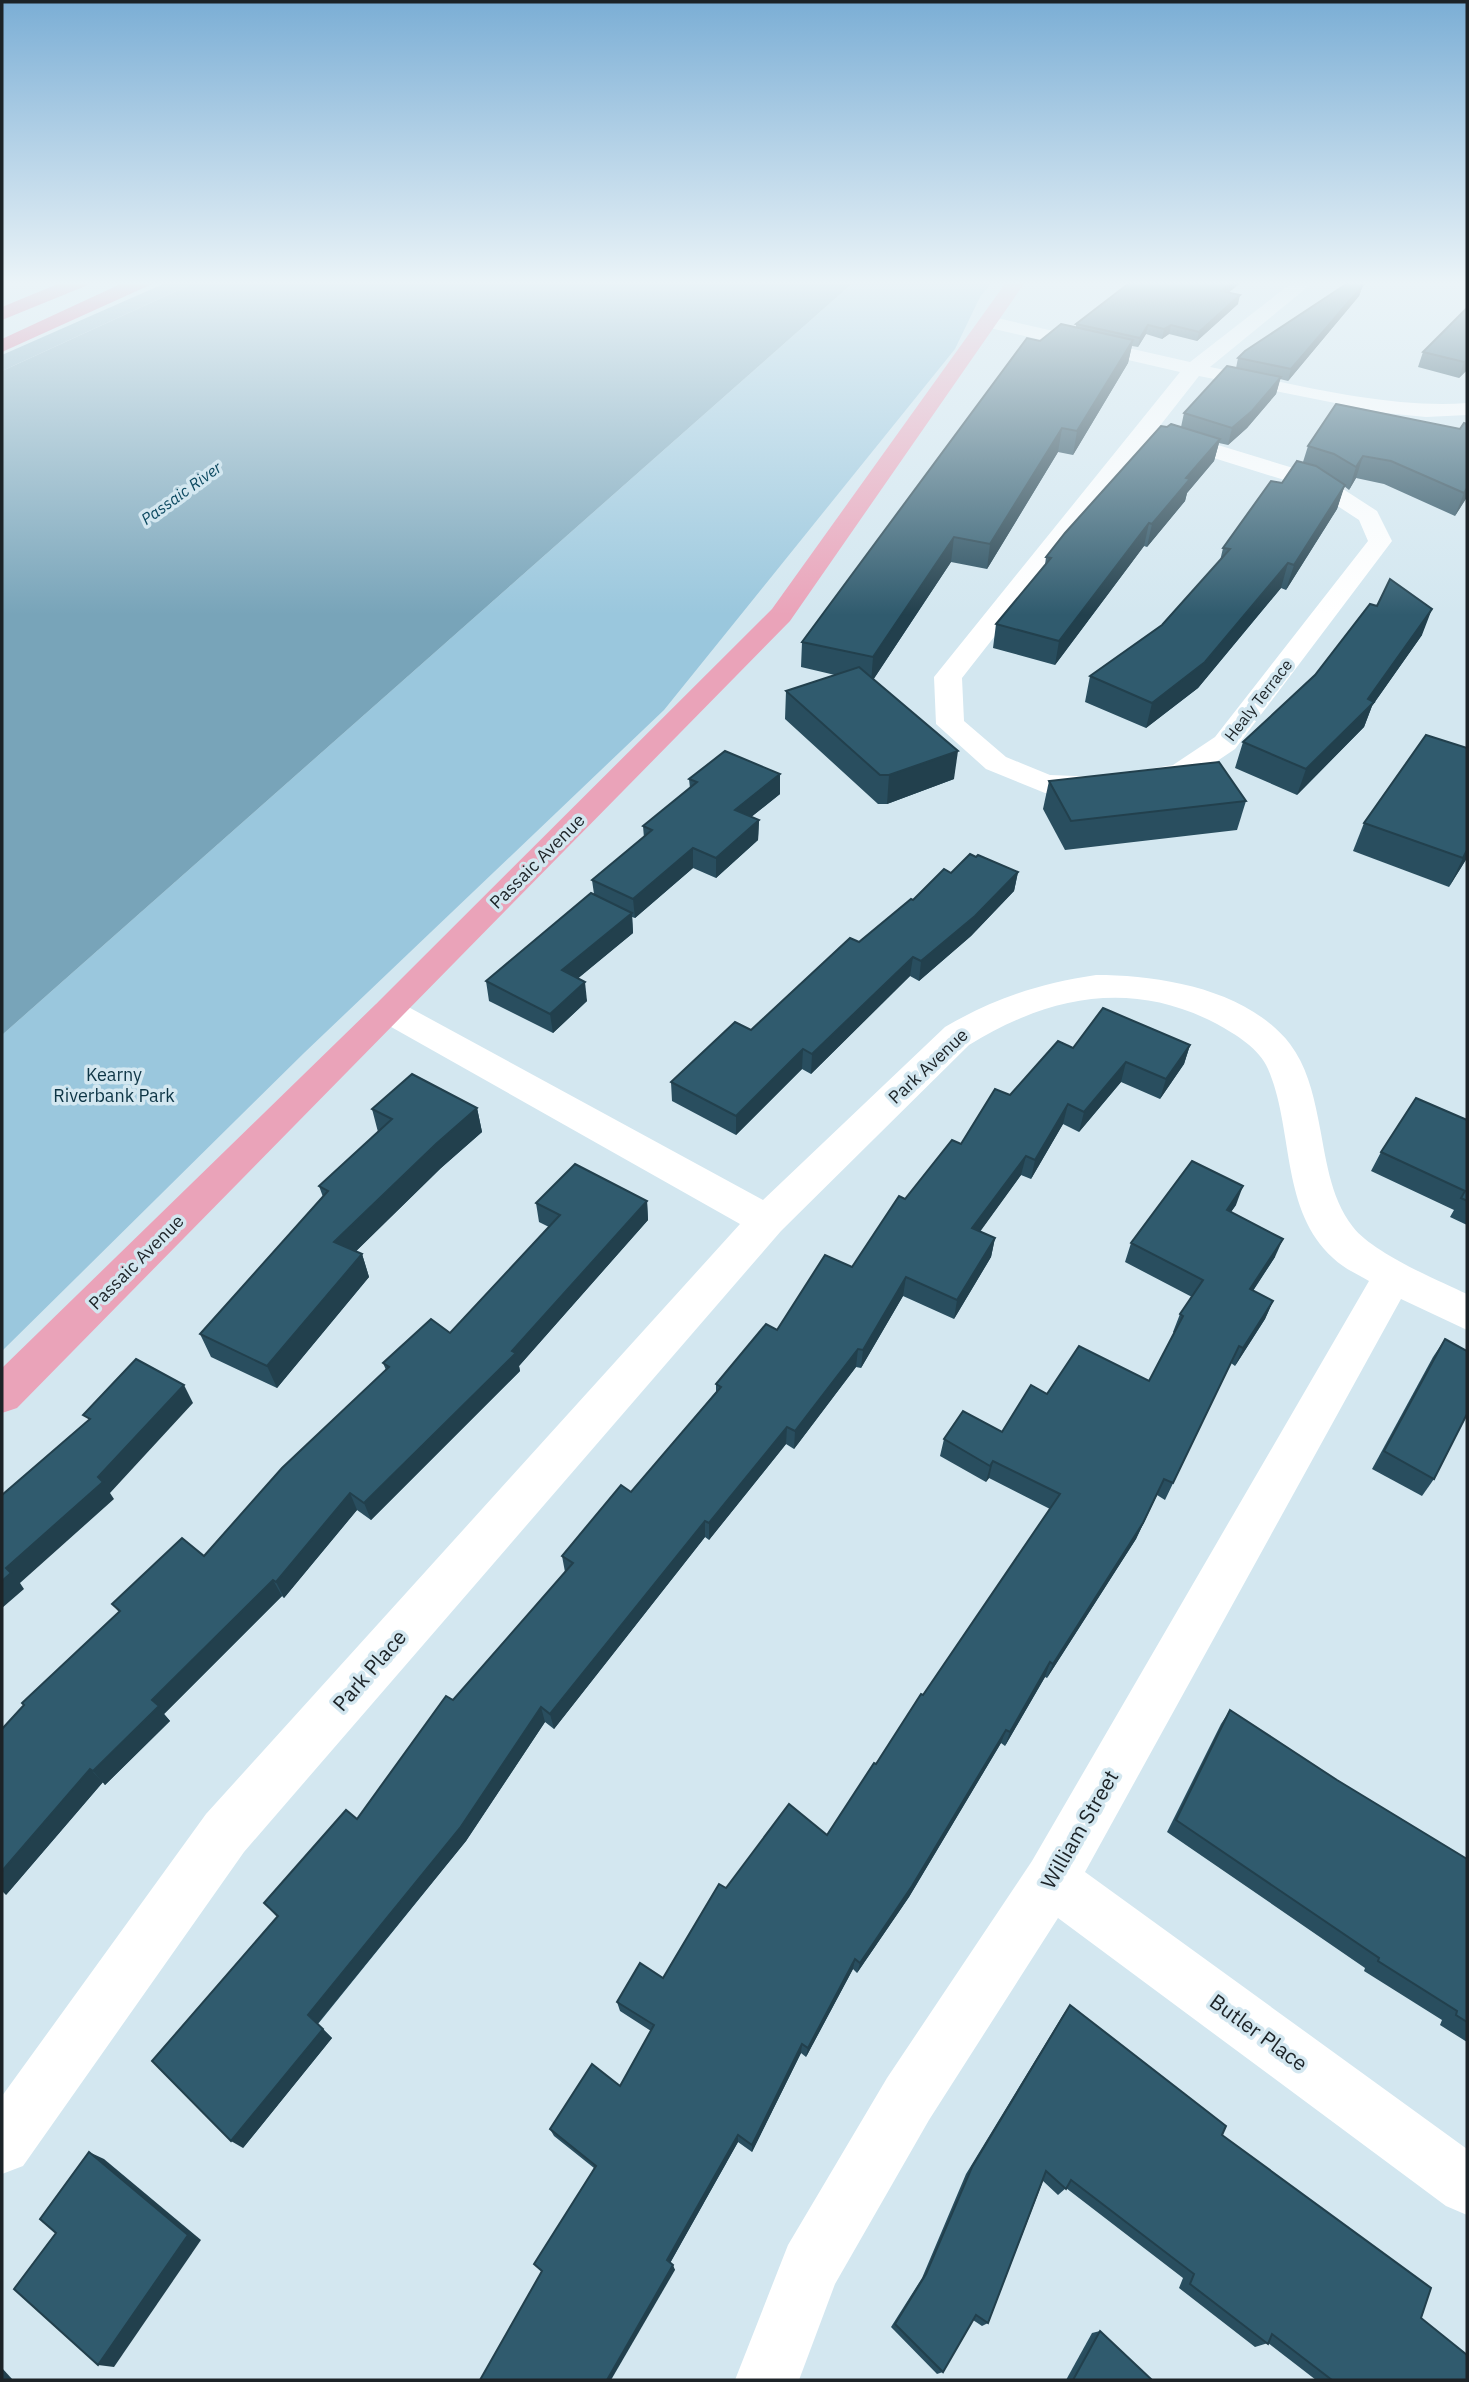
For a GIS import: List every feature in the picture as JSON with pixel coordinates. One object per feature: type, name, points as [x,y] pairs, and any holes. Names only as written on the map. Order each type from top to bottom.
[{"type":"main road","name":"Passaic Avenue","points":[[2,1395],[389,1011],[781,615],[938,392]]},
{"type":"street","name":"Healy Terrace","points":[[1145,430],[1318,483],[1369,516],[1380,541],[1225,743],[1182,772],[1101,786],[1045,784],[996,763],[950,724],[947,677],[1175,392]]},
{"type":"street","points":[[1309,392],[1407,410],[1467,409]]},
{"type":"street","points":[[1437,411],[1467,425]]},
{"type":"street","name":"Park Avenue","points":[[767,1220],[957,1036],[980,1021],[1016,1003],[1060,990],[1117,986],[1170,990],[1221,1009],[1262,1035],[1285,1065],[1299,1105],[1318,1203],[1344,1245],[1393,1276],[1467,1313]]},
{"type":"street","points":[[389,1011],[767,1220]]},
{"type":"street","name":"Park Place","points":[[2,2145],[225,1833],[767,1220]]},
{"type":"street","name":"William Street","points":[[767,2380],[810,2267],[908,2099],[1051,1880],[1393,1276]]},
{"type":"street","name":"Butler Place","points":[[1051,1880],[1467,2185]]},
{"type":"green space","name":"Kearny Riverbank Park","points":[[729,392],[920,392],[664,710],[304,1053],[2,1351],[2,1035]]},
{"type":"water","name":"Passaic River","points":[[2,392],[729,392],[2,1035]]},
{"type":"building","points":[[987,392],[1101,392],[1077,431],[1062,428],[990,544],[954,537],[873,657],[802,642]]},
{"type":"building","points":[[1203,392],[1268,392],[1232,428],[1184,413]]},
{"type":"building","points":[[1336,404],[1460,429],[1464,423],[1467,424],[1467,488],[1464,493],[1391,461],[1363,456],[1356,467],[1334,454],[1308,446]]},
{"type":"building","points":[[1171,424],[1220,439],[1186,478],[1190,479],[1152,524],[1149,523],[1059,641],[996,624],[1051,558],[1046,557],[1065,533],[1161,426],[1167,427]]},
{"type":"building","points":[[1297,461],[1316,466],[1345,485],[1294,565],[1288,563],[1205,662],[1152,703],[1090,676],[1162,625],[1230,549],[1223,548],[1271,481],[1282,483]]},
{"type":"building","points":[[1390,579],[1432,609],[1368,699],[1374,702],[1306,769],[1243,742],[1315,675],[1370,604],[1377,606]]},
{"type":"building","points":[[859,667],[958,751],[889,775],[880,775],[786,691]]},
{"type":"building","points":[[1426,735],[1467,748],[1467,850],[1463,858],[1364,823]]},
{"type":"building","points":[[725,751],[780,774],[735,810],[759,820],[716,858],[693,848],[633,899],[592,880],[652,830],[643,826],[697,782],[689,779]]},
{"type":"building","points":[[1219,762],[1246,801],[1071,821],[1049,781]]},
{"type":"building","points":[[970,854],[1018,872],[975,916],[921,961],[913,957],[812,1054],[803,1049],[736,1116],[671,1082],[735,1022],[751,1030],[850,938],[859,942],[913,900],[944,869],[951,873]]},
{"type":"building","points":[[591,893],[632,913],[562,970],[585,982],[550,1014],[486,981]]},
{"type":"building","points":[[1103,1008],[1190,1045],[1166,1079],[1126,1062],[1084,1112],[1068,1104],[1035,1160],[1026,1156],[972,1228],[995,1238],[957,1300],[906,1277],[863,1350],[858,1349],[795,1431],[787,1427],[709,1523],[705,1521],[550,1714],[541,1707],[460,1828],[308,2015],[323,2029],[231,2141],[152,2061],[278,1916],[264,1903],[346,1810],[357,1819],[446,1696],[453,1700],[573,1563],[562,1556],[621,1485],[631,1492],[721,1387],[716,1384],[766,1324],[777,1330],[825,1255],[852,1267],[899,1196],[905,1199],[952,1140],[961,1144],[995,1089],[1010,1095],[1058,1041],[1073,1048]]},
{"type":"building","points":[[412,1074],[477,1108],[334,1242],[362,1254],[267,1366],[200,1334],[328,1191],[319,1186],[392,1119],[372,1109]]},
{"type":"building","points":[[1416,1098],[1467,1120],[1467,1201],[1461,1198],[1465,1191],[1381,1152]]},
{"type":"building","points":[[1192,1161],[1243,1186],[1227,1210],[1283,1239],[1250,1289],[1273,1301],[1243,1348],[1239,1346],[1173,1483],[1164,1479],[1143,1523],[1053,1664],[1050,1662],[1010,1732],[1006,1730],[912,1886],[860,1963],[855,1959],[808,2048],[802,2044],[752,2145],[738,2135],[667,2260],[673,2265],[607,2380],[480,2380],[542,2271],[534,2264],[596,2166],[550,2129],[592,2064],[620,2086],[654,2025],[617,2002],[640,1963],[663,1978],[719,1884],[726,1888],[789,1804],[827,1835],[1060,1494],[993,1461],[990,1466],[944,1439],[963,1411],[1002,1432],[1031,1385],[1047,1394],[1079,1346],[1149,1381],[1183,1316],[1180,1314],[1203,1280],[1131,1243]]},
{"type":"building","points":[[575,1164],[647,1201],[512,1351],[516,1353],[364,1503],[350,1493],[276,1582],[273,1580],[152,1700],[159,1706],[93,1771],[90,1769],[2,1871],[2,1729],[24,1705],[22,1703],[120,1611],[112,1604],[182,1538],[204,1556],[282,1468],[389,1367],[383,1363],[431,1319],[450,1333],[560,1215],[536,1203]]},
{"type":"building","points":[[1445,1339],[1467,1351],[1467,1414],[1434,1479],[1384,1451]]},
{"type":"building","points":[[136,1359],[184,1385],[98,1477],[103,1482],[6,1568],[11,1573],[2,1581],[2,1495],[90,1419],[83,1415]]},
{"type":"building","points":[[1230,1710],[1337,1780],[1467,1859],[1467,2022],[1456,2015],[1457,2011],[1378,1961],[1379,1958],[1176,1820]]},
{"type":"building","points":[[1070,2005],[1226,2126],[1222,2135],[1431,2288],[1421,2318],[1467,2355],[1467,2380],[1332,2380],[1272,2334],[1268,2344],[1190,2284],[1194,2274],[1071,2180],[1066,2189],[1046,2171],[988,2323],[976,2315],[943,2372],[895,2324],[926,2274],[972,2167]]},
{"type":"building","points":[[89,2152],[188,2235],[98,2365],[14,2289],[56,2233],[40,2219]]},
{"type":"building","points":[[1100,2331],[1152,2380],[1073,2380]]}]
